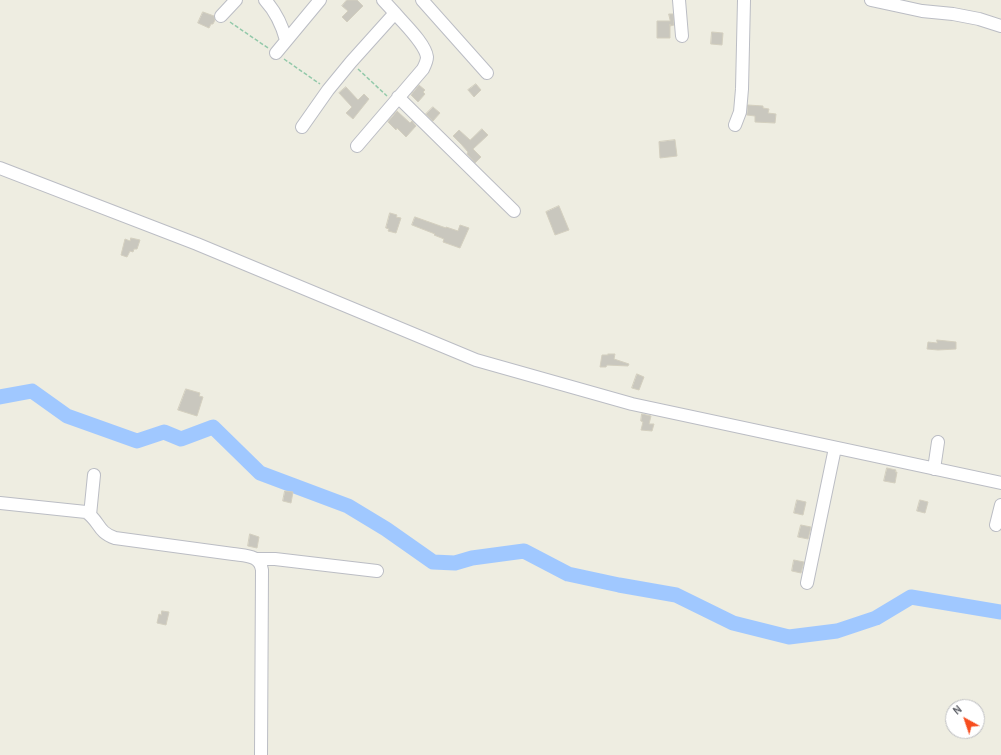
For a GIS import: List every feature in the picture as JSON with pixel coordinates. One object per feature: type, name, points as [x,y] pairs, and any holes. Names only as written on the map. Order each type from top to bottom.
[{"type":"street","points":[[223,9],[236,0]]},
{"type":"street","points":[[265,0],[274,10],[282,26],[286,40]]},
{"type":"street","points":[[276,53],[320,0]]},
{"type":"street","points":[[357,146],[423,69],[427,57],[422,45],[383,0]]},
{"type":"street","points":[[422,0],[486,73]]},
{"type":"street","points":[[679,0],[682,36]]},
{"type":"street","points":[[735,124],[740,112],[742,89],[744,0]]},
{"type":"street","points":[[871,0],[922,11],[953,14],[979,19],[1001,26]]},
{"type":"street","points":[[302,127],[328,90],[351,62],[395,14]]},
{"type":"street","points":[[396,100],[514,211]]},
{"type":"street","points":[[0,168],[197,244],[476,360],[632,404],[1001,483]]},
{"type":"street","points":[[934,469],[938,442]]},
{"type":"street","points":[[807,583],[835,448]]},
{"type":"street","points":[[90,514],[94,475]]},
{"type":"street","points":[[0,503],[80,510],[90,514],[105,534],[115,538],[252,556],[257,559],[262,570],[261,755]]},
{"type":"street","points":[[996,524],[1001,505]]},
{"type":"street","points":[[257,559],[275,559],[377,571]]},
{"type":"path","points":[[351,62],[396,100]]},
{"type":"building","points":[[347,0],[357,0],[363,6],[347,22],[342,17],[348,11],[342,6]]},
{"type":"building","points":[[203,12],[214,16],[215,20],[209,28],[198,23]]},
{"type":"building","points":[[669,14],[673,14],[674,25],[670,26],[670,38],[657,38],[657,21],[670,21]]},
{"type":"building","points":[[712,32],[723,33],[722,45],[711,44]]},
{"type":"building","points":[[476,84],[481,90],[474,97],[468,90]]},
{"type":"building","points":[[419,85],[425,90],[423,92],[425,94],[418,102],[411,95]]},
{"type":"building","points":[[346,87],[358,100],[364,94],[369,99],[353,119],[346,113],[352,107],[339,93]]},
{"type":"building","points":[[748,105],[763,106],[763,108],[769,109],[768,113],[776,114],[775,123],[755,122],[755,116],[747,115]]},
{"type":"building","points":[[433,107],[440,113],[433,121],[426,114]]},
{"type":"building","points":[[397,111],[410,123],[412,121],[416,126],[406,137],[388,122]]},
{"type":"building","points":[[482,129],[488,135],[473,149],[481,157],[475,163],[467,154],[468,152],[453,136],[459,130],[470,140]]},
{"type":"building","points":[[675,140],[677,156],[660,158],[659,142]]},
{"type":"building","points":[[559,206],[569,230],[555,235],[546,212]]},
{"type":"building","points":[[390,213],[401,218],[396,233],[388,231],[389,229],[386,228]]},
{"type":"building","points":[[415,217],[458,231],[460,225],[469,228],[460,248],[443,242],[444,239],[434,235],[435,234],[412,225]]},
{"type":"building","points":[[131,238],[140,240],[137,249],[134,249],[133,252],[130,251],[127,257],[121,255],[125,239],[130,241]]},
{"type":"building","points":[[937,340],[956,342],[956,349],[927,349],[928,342],[937,343]]},
{"type":"building","points":[[615,354],[614,359],[629,364],[628,366],[607,365],[606,367],[600,367],[602,355]]},
{"type":"building","points":[[637,374],[644,377],[639,390],[632,388]]},
{"type":"building","points":[[186,389],[200,393],[199,396],[203,397],[197,416],[178,410]]},
{"type":"building","points":[[642,414],[651,416],[649,424],[654,424],[652,431],[641,430],[643,422],[641,421]]},
{"type":"building","points":[[887,468],[896,470],[895,483],[884,481]]},
{"type":"building","points":[[285,491],[293,492],[291,503],[283,501]]},
{"type":"building","points":[[797,500],[806,502],[803,515],[794,513]]},
{"type":"building","points":[[920,500],[928,502],[925,513],[917,511]]},
{"type":"building","points":[[801,525],[811,527],[808,539],[798,537]]},
{"type":"building","points":[[250,534],[259,537],[257,548],[248,546]]},
{"type":"building","points":[[794,560],[804,562],[801,573],[792,571]]},
{"type":"building","points":[[162,611],[169,612],[166,625],[157,623],[159,614],[161,615]]},
{"type":"waterway","points":[[0,397],[32,391],[67,416],[137,441],[164,432],[181,439],[213,427],[260,473],[348,506],[386,529],[433,562],[455,563],[472,558],[524,551],[568,574],[676,595],[733,623],[789,637],[837,631],[876,618],[911,597],[1001,612]]}]
